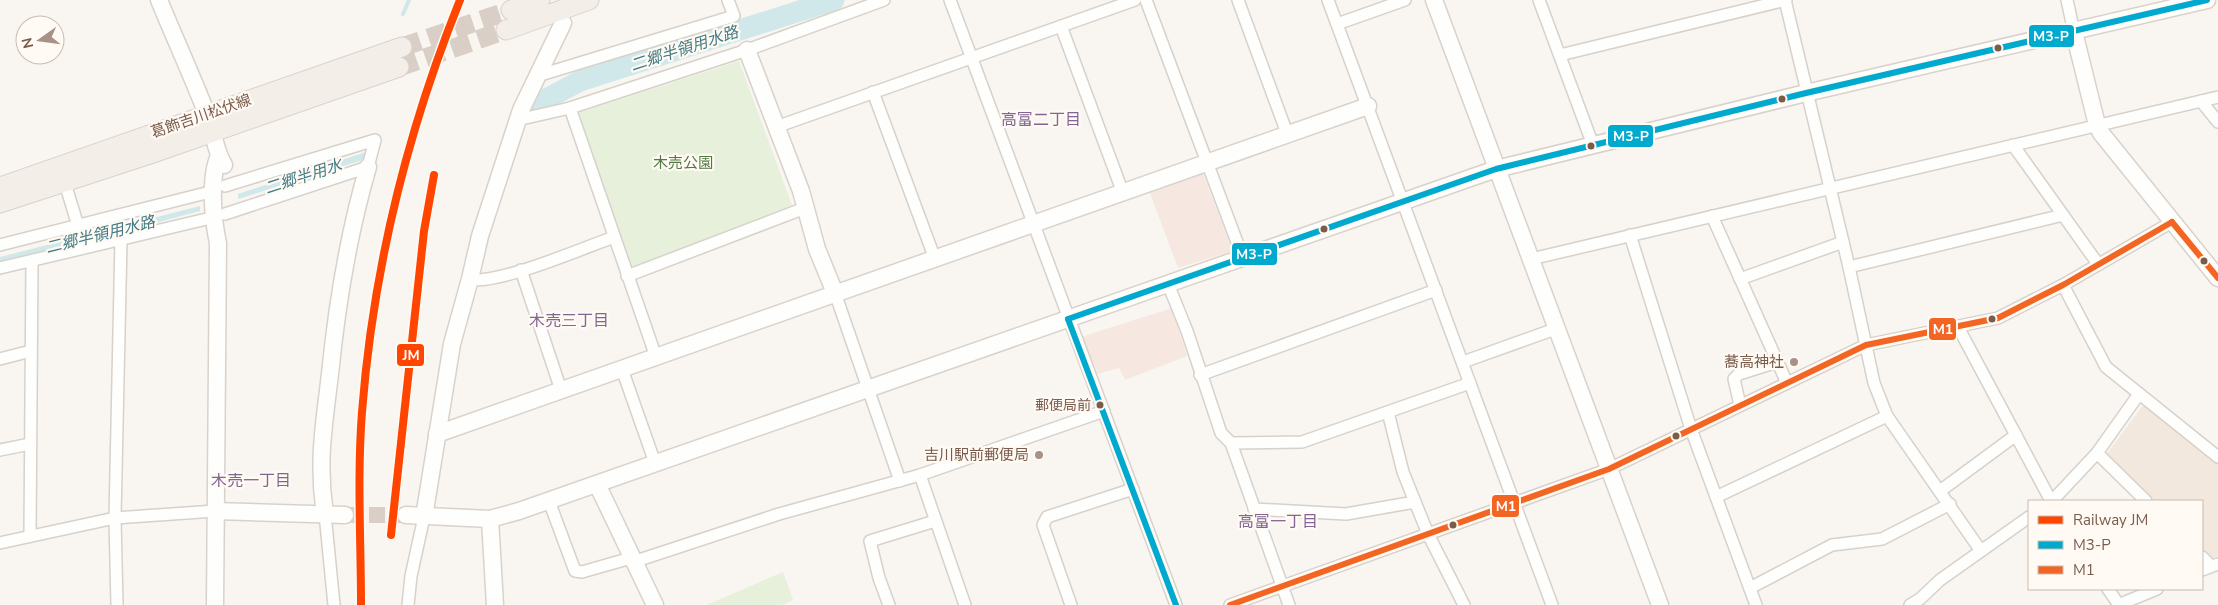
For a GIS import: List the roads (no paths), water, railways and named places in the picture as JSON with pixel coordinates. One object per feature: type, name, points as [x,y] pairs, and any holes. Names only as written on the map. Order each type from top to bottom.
[{"type":"main road","points":[[511,10],[540,0]]},
{"type":"main road","points":[[506,30],[589,0]]},
{"type":"main road","name":"葛飾吉川松伏線","points":[[0,203],[65,183],[402,47]]},
{"type":"main road","name":"葛飾吉川松伏線","points":[[0,187],[399,67]]},
{"type":"street","points":[[159,0],[210,123],[219,156],[224,165],[219,189],[220,215],[223,230],[218,243],[215,605]]},
{"type":"street","points":[[537,76],[734,16],[728,0]]},
{"type":"street","points":[[517,120],[570,108],[748,50],[884,0]]},
{"type":"street","points":[[950,0],[1176,605]]},
{"type":"street","points":[[776,127],[1135,0]]},
{"type":"street","points":[[1146,0],[1243,258]]},
{"type":"street","points":[[1238,0],[1288,136]]},
{"type":"street","points":[[1328,0],[1552,605]]},
{"type":"street","points":[[1337,24],[1405,0]]},
{"type":"street","points":[[1434,0],[1660,605]]},
{"type":"street","points":[[1540,0],[1593,145]]},
{"type":"street","points":[[1560,55],[1785,0],[1849,266],[1874,383],[1887,416],[1981,551]]},
{"type":"street","points":[[2067,0],[2097,126],[2218,278]]},
{"type":"street","points":[[406,515],[490,519],[549,501],[1496,169],[1806,93],[2207,0]]},
{"type":"street","points":[[408,605],[411,576],[424,517],[452,344],[480,236],[517,120],[563,23]]},
{"type":"street","points":[[1061,26],[1123,193]]},
{"type":"street","points":[[748,50],[805,208],[817,249],[869,388],[900,481]]},
{"type":"street","points":[[874,92],[935,259]]},
{"type":"street","points":[[1531,259],[2218,97]]},
{"type":"street","points":[[2201,100],[2218,122]]},
{"type":"street","points":[[437,434],[835,293],[1288,136],[1368,106]]},
{"type":"street","points":[[570,108],[656,357]]},
{"type":"street","points":[[0,245],[219,189],[375,140],[356,208],[334,329],[320,456],[334,605]]},
{"type":"street","points":[[2013,145],[2098,264]]},
{"type":"street","points":[[0,268],[220,215],[368,167]]},
{"type":"street","points":[[65,183],[78,226]]},
{"type":"street","points":[[627,276],[805,208]]},
{"type":"street","points":[[1849,266],[2063,215]]},
{"type":"street","points":[[1712,216],[1786,383]]},
{"type":"street","points":[[1230,605],[1609,469],[1866,345],[1998,318],[2063,285],[2172,222]]},
{"type":"street","points":[[1630,235],[1691,429],[1756,605]]},
{"type":"street","points":[[470,280],[479,282],[521,270],[614,237]]},
{"type":"street","points":[[118,605],[115,518],[121,240]]},
{"type":"street","points":[[1740,279],[1843,242]]},
{"type":"street","points":[[30,536],[32,261]]},
{"type":"street","points":[[521,270],[560,390]]},
{"type":"street","points":[[1168,284],[1187,331],[1200,375],[1221,433],[1231,443],[1289,605]]},
{"type":"street","points":[[2063,285],[2106,367],[2218,456]]},
{"type":"street","points":[[1200,375],[1436,290]]},
{"type":"street","points":[[1958,327],[2050,500]]},
{"type":"street","points":[[1463,362],[1558,328]]},
{"type":"street","points":[[0,359],[31,351]]},
{"type":"street","points":[[1740,405],[1734,379],[1740,374],[1777,362]]},
{"type":"street","points":[[622,369],[654,463]]},
{"type":"street","points":[[1231,443],[1302,442],[1470,382]]},
{"type":"street","points":[[2052,500],[2097,452],[2138,394]]},
{"type":"street","points":[[549,501],[575,571],[582,572],[632,560],[779,514],[920,475],[1104,411]]},
{"type":"street","points":[[1388,412],[1404,472],[1415,502],[1428,534],[1464,605]]},
{"type":"street","points":[[1716,497],[1887,416]]},
{"type":"street","points":[[1940,491],[2016,435]]},
{"type":"street","points":[[0,450],[30,444]]},
{"type":"street","points":[[2097,452],[2145,500]]},
{"type":"street","points":[[920,475],[965,605]]},
{"type":"street","points":[[597,484],[655,605]]},
{"type":"street","points":[[1071,605],[1043,524],[1047,517],[1133,489]]},
{"type":"street","points":[[1254,509],[1346,514],[1415,502]]},
{"type":"street","points":[[1750,588],[1832,545],[1882,539],[1950,504]]},
{"type":"street","points":[[0,543],[115,518],[215,511],[345,514]]},
{"type":"street","points":[[1910,605],[1920,599],[1940,580],[2028,518]]},
{"type":"street","points":[[490,519],[495,605]]},
{"type":"street","points":[[890,605],[879,578],[870,540],[935,521]]},
{"type":"street","points":[[2109,590],[2118,605],[2155,590]]},
{"type":"water","name":"二郷半用水","points":[[366,152],[366,159],[238,199],[238,194]]},
{"type":"water","points":[[200,206],[200,211],[0,262],[0,257]]},
{"type":"waterway","points":[[403,14],[409,0]]},
{"type":"waterway","name":"二郷半領用水路","points":[[537,102],[580,81],[834,0]]},
{"type":"tunnel","points":[[402,47],[511,10]]},
{"type":"tunnel","points":[[399,67],[506,30]]},
{"type":"tunnel","points":[[345,515],[406,515]]},
{"type":"rail line","name":"JM","points":[[361,605],[359,484],[362,412],[374,306],[395,202],[409,151],[424,100],[460,0]]},
{"type":"rail line","name":"JM","points":[[391,535],[424,231],[434,175]]},
{"type":"place","name":"蕎高神社","points":[[1794,362]]},
{"type":"place","name":"郵便局前","points":[[1100,405]]},
{"type":"place","name":"吉川駅前郵便局","points":[[1039,455]]},
{"type":"district","name":"高富二丁目","points":[[1041,119]]},
{"type":"district","name":"木売三丁目","points":[[569,320]]},
{"type":"district","name":"木売一丁目","points":[[251,480]]},
{"type":"district","name":"高富一丁目","points":[[1278,521]]},
{"type":"park label","name":"木売公園","points":[[683,163]]}]
